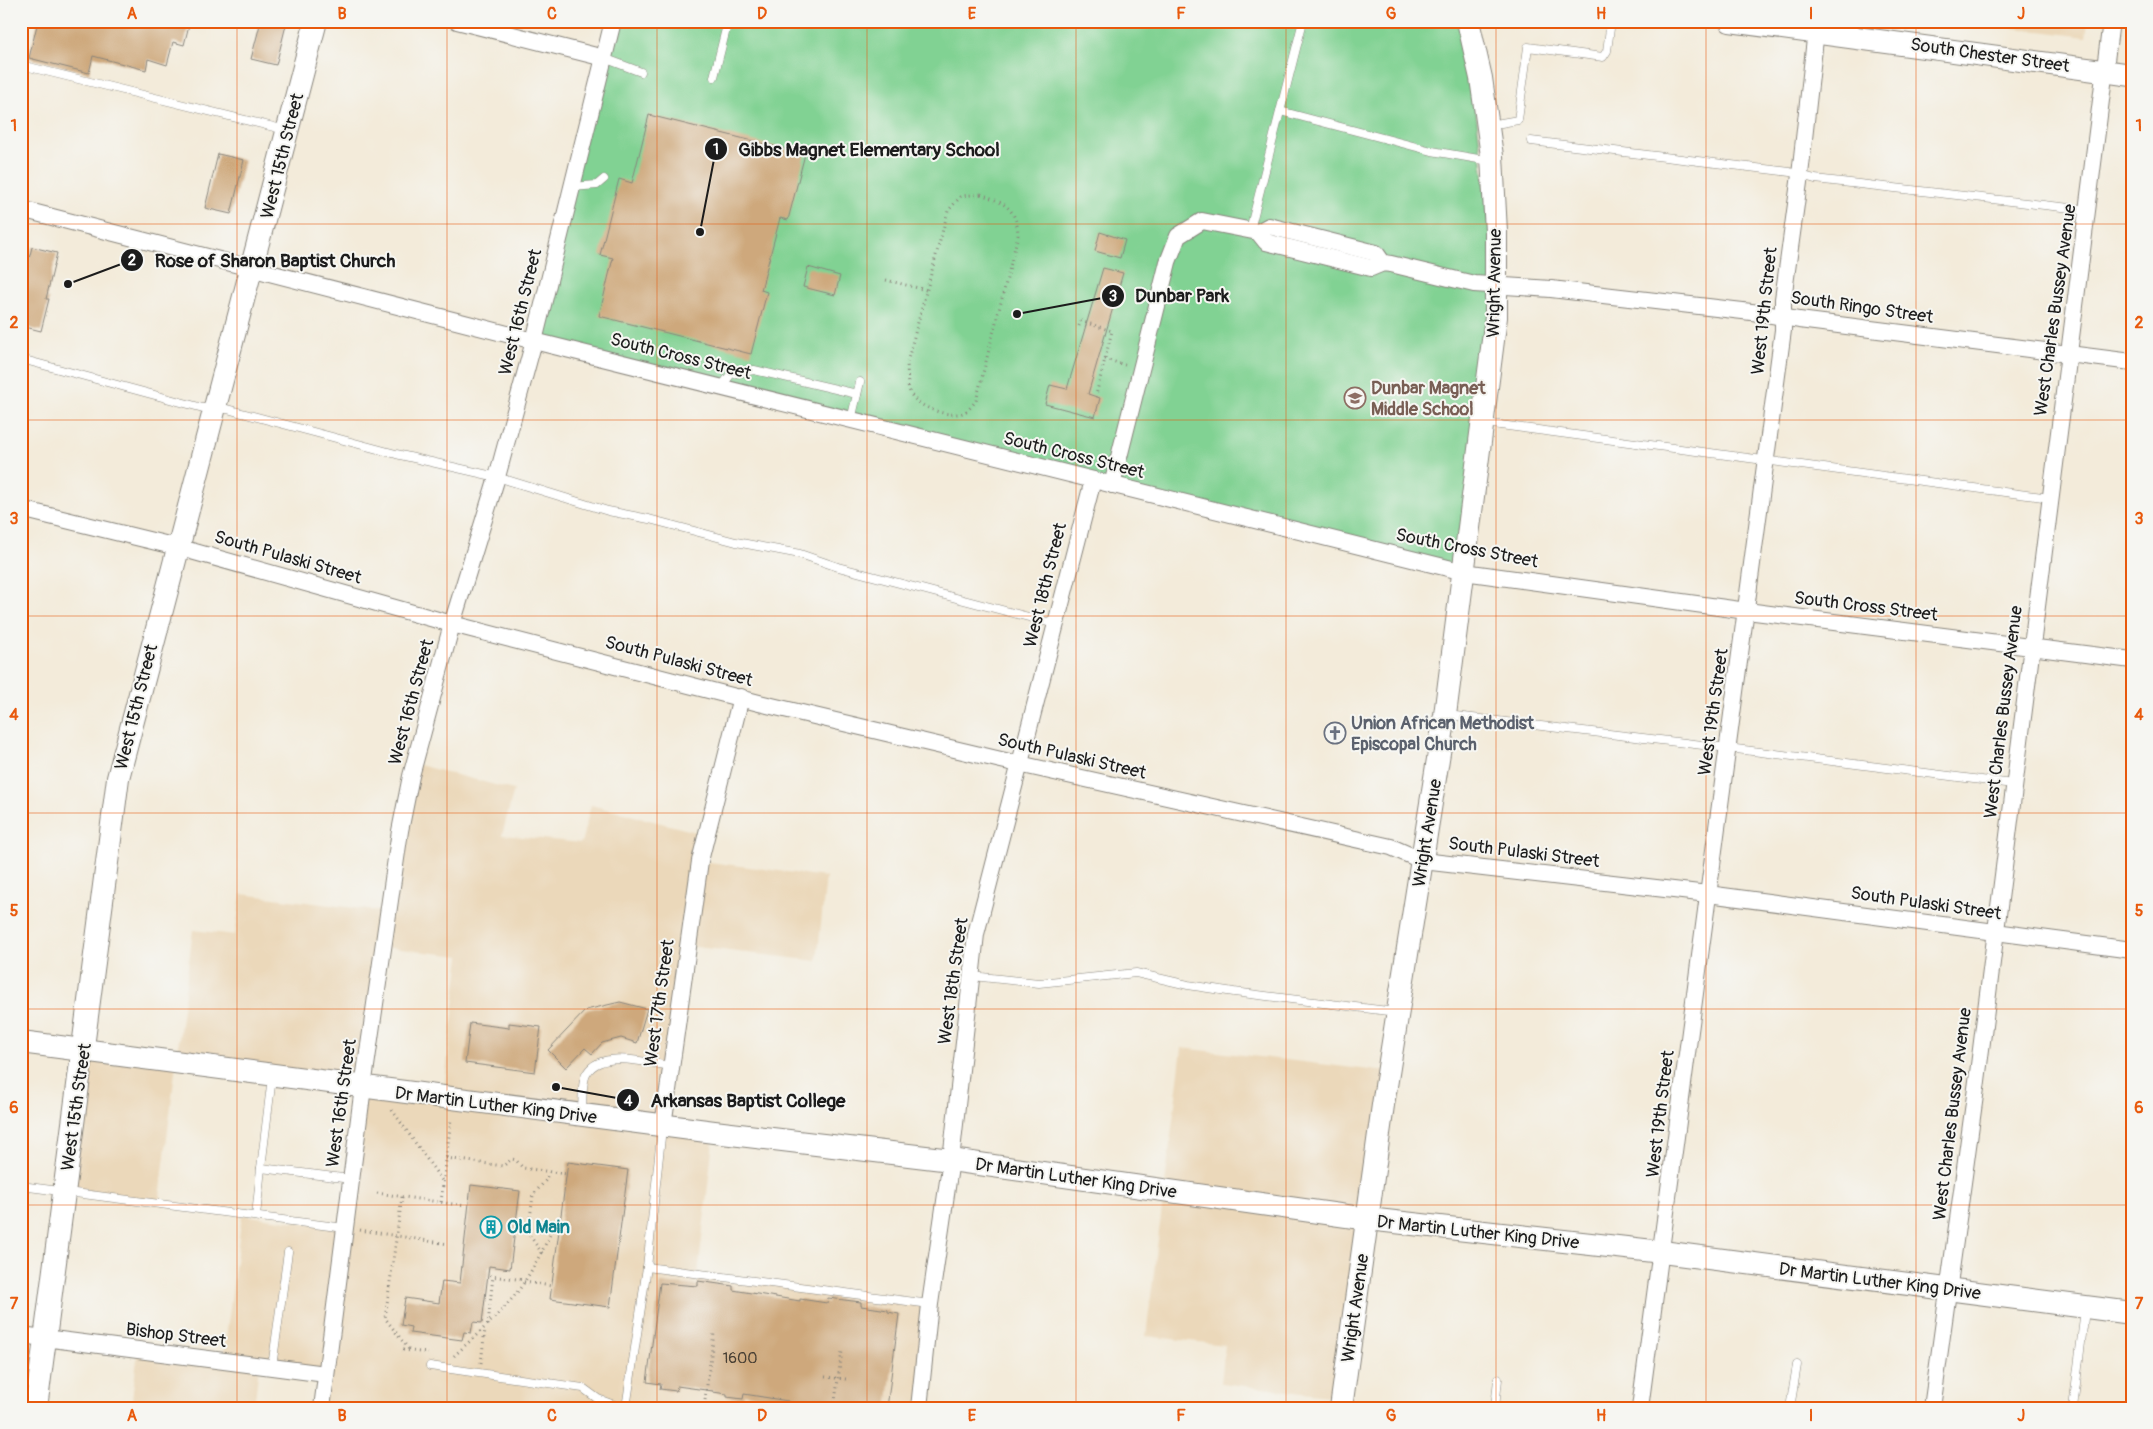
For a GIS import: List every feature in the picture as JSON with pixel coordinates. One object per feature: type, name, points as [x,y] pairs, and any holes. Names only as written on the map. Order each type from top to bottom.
[{"type":"main road","name":"West 15th Street","points":[[36,1408],[118,778],[177,547],[253,268],[316,21]]},
{"type":"main road","name":"Wright Avenue","points":[[1341,1408],[1368,1220],[1382,1105],[1423,861],[1445,715],[1496,317],[1497,287],[1492,161],[1481,78],[1468,21]]},
{"type":"main road","name":"South Chester Street","points":[[1730,21],[1816,27],[2132,74]]},
{"type":"main road","name":"Dr Martin Luther King Drive","points":[[21,1042],[582,1116],[951,1160],[1368,1220],[1662,1252],[2132,1313]]},
{"type":"street","points":[[457,21],[604,58]]},
{"type":"street","name":"West 16th Street","points":[[322,1408],[362,1087],[400,831],[412,776],[452,624],[497,477],[534,341],[613,21]]},
{"type":"street","name":"West Charles Bussey Avenue","points":[[1932,1408],[1977,1081],[1994,933],[2111,21]]},
{"type":"street","name":"West 19th Street","points":[[1640,1408],[1783,330],[1783,299],[1800,175],[1816,27]]},
{"type":"street","name":"South Cross Street","points":[[21,209],[534,341],[1464,572],[1747,611],[2132,660]]},
{"type":"street","points":[[1112,485],[1168,262],[1178,236],[1202,221],[1254,231]]},
{"type":"street","name":"South Ringo Street","points":[[1254,231],[1266,242],[1371,268],[1383,263],[1474,284],[1497,287],[1551,289],[1782,316],[2132,362]]},
{"type":"street","name":"West 18th Street","points":[[919,1408],[930,1304],[951,1160],[976,934],[1093,480]]},
{"type":"street","name":"South Pulaski Street","points":[[21,509],[177,547],[452,624],[741,696],[759,703],[1391,847],[1423,861],[1708,894],[2132,950]]},
{"type":"street","name":"West 17th Street","points":[[662,1126],[700,862],[741,696]]},
{"type":"street","name":"Bishop Street","points":[[21,1335],[326,1374]]},
{"type":"lane","points":[[714,77],[728,21]]},
{"type":"lane","points":[[1254,231],[1302,21]]},
{"type":"lane","points":[[1489,132],[1518,120],[1528,47],[1603,57],[1607,51],[1611,21]]},
{"type":"lane","points":[[604,58],[641,72]]},
{"type":"lane","points":[[21,65],[288,130]]},
{"type":"lane","points":[[1280,111],[1432,152],[1492,161]]},
{"type":"lane","points":[[1531,141],[1790,172],[1815,179],[2088,210]]},
{"type":"lane","points":[[572,187],[597,185],[604,179]]},
{"type":"lane","points":[[21,359],[203,408],[227,409],[378,449],[497,477],[608,511],[649,519],[736,542],[800,554],[838,567],[1056,624]]},
{"type":"lane","points":[[721,387],[731,374],[754,370],[857,394]]},
{"type":"lane","points":[[851,420],[860,382]]},
{"type":"lane","points":[[1483,422],[2050,498]]},
{"type":"lane","points":[[1445,715],[2013,784]]},
{"type":"lane","points":[[972,976],[1039,983],[1136,973],[1188,985],[1397,1012]]},
{"type":"lane","points":[[582,1116],[586,1074],[594,1066],[606,1061],[627,1059],[671,1066]]},
{"type":"lane","points":[[256,1216],[272,1075]]},
{"type":"lane","name":"West 17th Street","points":[[626,1408],[647,1267],[662,1126]]},
{"type":"lane","points":[[261,1168],[351,1179]]},
{"type":"lane","points":[[21,1186],[345,1228]]},
{"type":"lane","points":[[272,1368],[288,1252]]},
{"type":"lane","points":[[647,1267],[930,1304]]},
{"type":"lane","points":[[2074,1408],[2085,1308]]},
{"type":"lane","points":[[1790,1408],[1797,1365]]},
{"type":"lane","points":[[430,1366],[582,1388],[598,1399],[622,1408]]},
{"type":"lane","points":[[1495,1408],[1498,1379]]},
{"type":"path","points":[[981,194],[1006,204],[1017,222],[1018,235],[976,400],[965,412],[949,414],[926,408],[914,400],[910,393],[908,363],[926,290],[948,211],[961,196],[981,194]]},
{"type":"path","points":[[886,280],[926,290]]},
{"type":"path","points":[[1079,326],[1081,321],[1112,331],[1096,395]]},
{"type":"path","points":[[1104,359],[1140,369]]},
{"type":"path","points":[[392,1110],[443,1182]]},
{"type":"path","points":[[441,1202],[451,1119]]},
{"type":"path","points":[[446,1158],[503,1166],[512,1159],[516,1160],[523,1168],[566,1174]]},
{"type":"path","points":[[542,1253],[530,1236],[529,1227],[533,1195],[546,1180],[548,1172]]},
{"type":"path","points":[[377,1193],[466,1206]]},
{"type":"path","points":[[402,1196],[385,1318],[410,1351]]},
{"type":"path","points":[[454,1356],[486,1327],[525,1281],[542,1253],[558,1218]]},
{"type":"path","points":[[345,1228],[448,1244]]},
{"type":"path","points":[[480,1373],[492,1276],[552,1286]]},
{"type":"path","points":[[706,1400],[714,1333]]},
{"type":"path","points":[[834,1408],[842,1351]]},
{"type":"path","points":[[825,1377],[846,1379]]},
{"type":"shaded area","points":[[1960,21],[2088,21],[2086,37]]},
{"type":"shaded area","points":[[415,764],[514,790],[502,835],[581,843],[591,805],[708,835],[701,861],[826,877],[817,961],[687,946],[663,1125],[714,1132],[698,1274],[930,1304],[919,1408],[322,1408],[326,1374],[259,1366],[254,1408],[131,1408],[138,1351],[223,1361],[242,1215],[345,1228],[362,1088],[176,1063],[193,930],[235,935],[241,894],[387,912]],"holes":[[[383,947],[460,956],[443,1097],[363,1087]]]},
{"type":"shaded area","points":[[1182,1048],[1388,1072],[1343,1398],[1221,1383],[1225,1345],[1146,1336]]},
{"type":"shaded area","points":[[84,1050],[176,1063],[159,1205],[65,1192]]},
{"type":"green space","points":[[614,21],[1465,21],[1497,287],[1464,572],[534,341]]},
{"type":"building","points":[[38,21],[190,21],[184,45],[173,42],[167,65],[148,59],[146,70],[93,56],[89,73],[29,58]]},
{"type":"building","points":[[261,21],[287,21],[276,65],[251,59]]},
{"type":"building","points":[[649,115],[805,154],[788,220],[780,218],[761,290],[767,292],[751,354],[599,316],[613,258],[600,255],[619,179],[632,183]]},
{"type":"building","points":[[218,154],[244,160],[231,214],[205,208]]},
{"type":"building","points":[[1100,232],[1125,240],[1120,258],[1095,251]]},
{"type":"building","points":[[32,247],[57,253],[46,299],[49,299],[41,331],[21,326],[21,291]]},
{"type":"building","points":[[808,267],[840,276],[835,295],[803,287]]},
{"type":"building","points":[[1103,268],[1123,273],[1088,394],[1100,398],[1095,417],[1045,404],[1050,385],[1067,389]]},
{"type":"building","points":[[620,1002],[647,1009],[637,1043],[621,1038],[602,1043],[592,1054],[585,1048],[566,1068],[548,1050],[586,1010]]},
{"type":"building","points":[[470,1023],[509,1028],[509,1023],[541,1027],[535,1072],[465,1063]]},
{"type":"building","points":[[568,1162],[628,1170],[610,1307],[550,1299]]},
{"type":"building","points":[[471,1185],[520,1191],[510,1269],[489,1266],[482,1323],[473,1322],[471,1333],[464,1332],[462,1340],[410,1333],[411,1327],[401,1325],[405,1298],[439,1303],[442,1281],[460,1283]]},
{"type":"building","points":[[698,1281],[733,1286],[733,1290],[800,1301],[800,1299],[827,1303],[828,1298],[861,1302],[861,1306],[888,1310],[888,1312],[899,1314],[887,1408],[843,1408],[809,1403],[808,1408],[788,1405],[788,1401],[744,1394],[743,1399],[727,1397],[727,1394],[713,1391],[677,1386],[676,1391],[660,1389],[661,1384],[647,1382],[660,1283],[698,1286]]},
{"type":"place","name":"Gibbs Magnet Elementary School","points":[[700,232]]},
{"type":"place","name":"Rose of Sharon Baptist Church","points":[[68,284]]},
{"type":"place","name":"Dunbar Park","points":[[1017,314]]},
{"type":"place","name":"Dunbar Magnet Middle School","points":[[1355,398]]},
{"type":"place","name":"Union African Methodist Episcopal Church","points":[[1335,733]]},
{"type":"place","name":"Arkansas Baptist College","points":[[556,1087]]},
{"type":"place","name":"Old Main","points":[[491,1227]]}]
